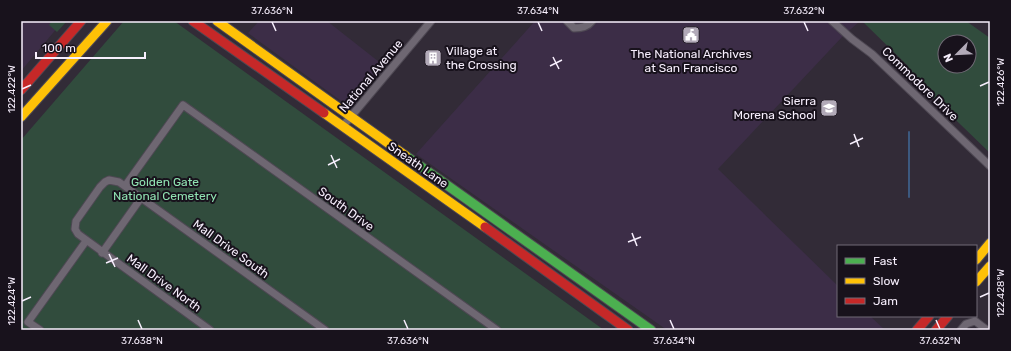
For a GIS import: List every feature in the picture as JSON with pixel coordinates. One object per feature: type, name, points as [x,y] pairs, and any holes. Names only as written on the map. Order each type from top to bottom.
[{"type":"main road","points":[[21,90],[81,21]]},
{"type":"main road","points":[[21,117],[107,21]]},
{"type":"main road","name":"Sneath Lane","points":[[193,21],[343,126],[628,330]]},
{"type":"main road","name":"Sneath Lane","points":[[217,21],[518,237],[651,330]]},
{"type":"main road","points":[[977,259],[990,243]]},
{"type":"main road","points":[[977,281],[990,266]]},
{"type":"main road","points":[[917,330],[928,317]]},
{"type":"main road","points":[[936,330],[947,317]]},
{"type":"street","name":"National Avenue","points":[[343,126],[431,21]]},
{"type":"street","points":[[567,21],[574,28],[580,24],[585,27],[592,21]]},
{"type":"street","name":"Commodore Drive","points":[[832,21],[852,39],[877,58],[990,166]]},
{"type":"street","name":"South Drive","points":[[125,186],[183,105],[492,329]]},
{"type":"street","name":"Mall Drive North","points":[[125,186],[113,180],[105,182],[78,218],[75,225],[76,232],[102,253],[210,330]]},
{"type":"street","name":"Mall Drive South","points":[[125,186],[325,330]]},
{"type":"street","points":[[102,253],[141,198]]},
{"type":"street","points":[[40,330],[28,322],[86,241]]},
{"type":"street","points":[[961,330],[966,324],[975,321],[987,330]]},
{"type":"shaded area","points":[[21,21],[63,21],[21,71]]},
{"type":"shaded area","points":[[259,21],[327,21],[383,65],[348,106],[248,33]]},
{"type":"shaded area","points":[[535,21],[580,21],[583,24],[585,21],[860,21],[842,37],[718,169],[837,285],[837,317],[871,317],[885,330],[667,330],[416,154]]},
{"type":"green space","points":[[52,21],[67,21],[57,32],[49,25]]},
{"type":"green space","name":"Golden Gate National Cemetery","points":[[124,21],[174,21],[604,330],[21,330],[21,140]]},
{"type":"green space","points":[[862,21],[966,21],[990,38],[990,153],[904,70],[908,66]]},
{"type":"waterway","points":[[909,132],[909,197]]},
{"type":"traffic: fast","points":[[406,156],[651,330]]},
{"type":"traffic: slow","points":[[21,117],[107,21]]},
{"type":"traffic: slow","points":[[217,21],[406,156]]},
{"type":"traffic: slow","points":[[324,113],[485,227]]},
{"type":"traffic: slow","points":[[977,259],[990,243]]},
{"type":"traffic: slow","points":[[977,281],[990,266]]},
{"type":"traffic: jam","points":[[21,90],[81,21]]},
{"type":"traffic: jam","points":[[193,21],[324,113]]},
{"type":"traffic: jam","points":[[485,227],[628,330]]},
{"type":"traffic: jam","points":[[917,330],[928,317]]},
{"type":"traffic: jam","points":[[936,330],[947,317]]},
{"type":"place","name":"The National Archives at San Francisco","points":[[691,35]]},
{"type":"place","name":"Village at the Crossing","points":[[433,58]]},
{"type":"place","name":"Sierra Morena School","points":[[829,108]]}]
